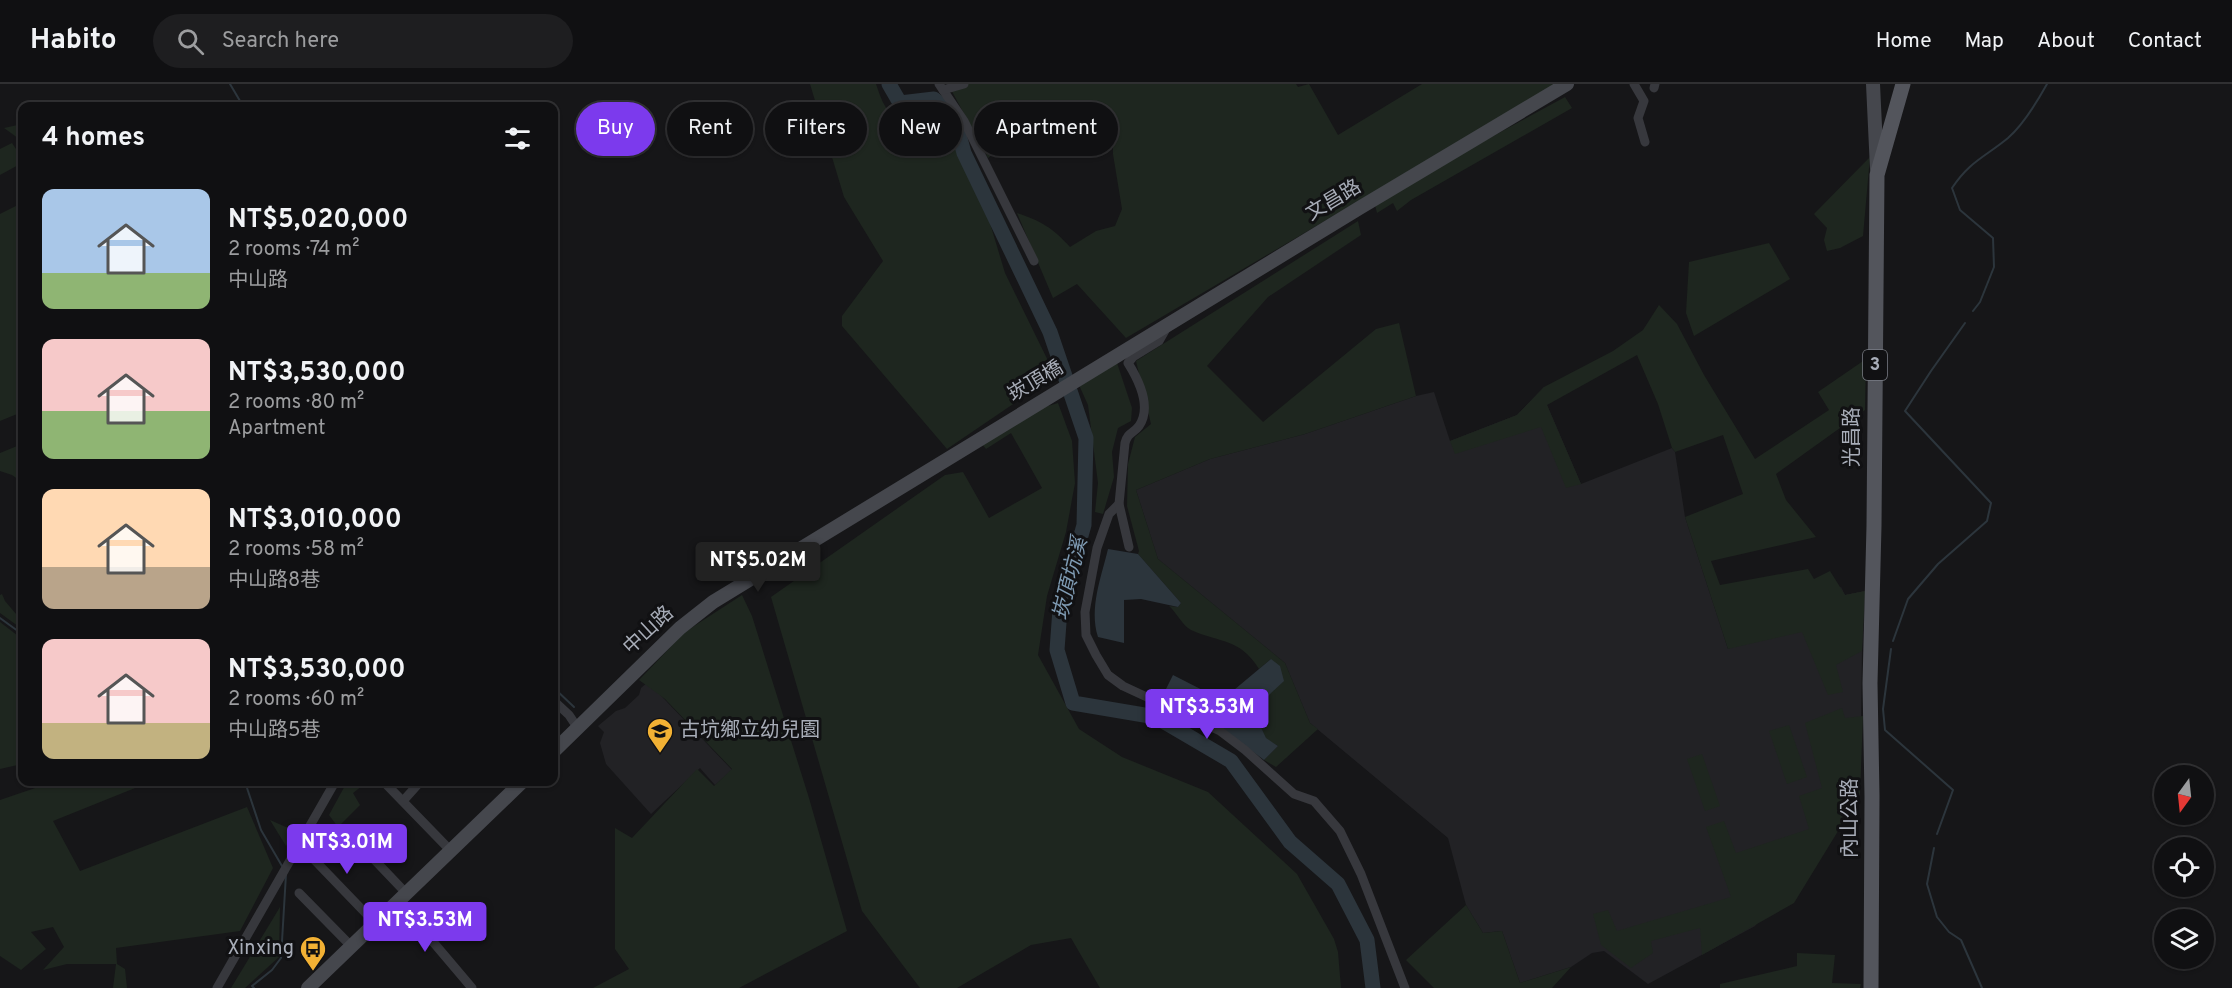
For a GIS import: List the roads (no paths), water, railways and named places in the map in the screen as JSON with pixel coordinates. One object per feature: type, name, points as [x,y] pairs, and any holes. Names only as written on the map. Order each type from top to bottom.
[{"type":"main road","name":"文昌路","points":[[1123,353],[1350,213],[1567,84]]},
{"type":"main road","points":[[1873,84],[1877,175]]},
{"type":"main road","name":"光昌路","points":[[1871,649],[1877,175],[1903,84]]},
{"type":"main road","name":"崁頂橋","points":[[969,445],[1123,353]]},
{"type":"main road","name":"中山路","points":[[558,742],[680,628],[713,602],[969,445]]},
{"type":"main road","name":"內山公路","points":[[1871,649],[1871,988]]},
{"type":"main road","points":[[308,988],[518,786]]},
{"type":"street","points":[[964,84],[941,87],[964,121],[1034,261]]},
{"type":"street","points":[[1634,84],[1644,101],[1638,118],[1646,142]]},
{"type":"street","points":[[1129,547],[1119,504],[1125,443],[1127,435],[1139,425],[1144,411],[1140,383],[1128,363],[1133,357],[1159,341],[1168,326]]},
{"type":"street","points":[[1119,504],[1109,514],[1097,548],[1085,612],[1086,635],[1108,675],[1123,686],[1220,731],[1294,794],[1314,801],[1340,831],[1361,874],[1405,988]]},
{"type":"street","points":[[558,705],[577,727]]},
{"type":"street","points":[[217,988],[333,786]]},
{"type":"street","points":[[388,786],[450,850]]},
{"type":"street","points":[[403,801],[416,786]]},
{"type":"street","points":[[346,830],[406,893]]},
{"type":"street","points":[[299,844],[376,924],[428,936],[471,988]]},
{"type":"street","points":[[299,893],[352,947]]},
{"type":"waterway","points":[[230,84],[241,102]]},
{"type":"waterway","name":"崁頂坑溪","points":[[889,84],[900,103],[934,99],[954,116],[964,153],[1050,332],[1086,438],[1084,525],[1060,609],[1057,650],[1073,703],[1156,717],[1231,761],[1290,842],[1338,884],[1367,940],[1373,988]]},
{"type":"waterway","points":[[1973,311],[1980,302],[1994,267],[1993,238],[1960,210],[1952,188],[1972,165],[2014,132],[2030,112],[2047,84]]},
{"type":"waterway","points":[[1893,641],[1908,599],[1938,564],[1987,521],[1991,503],[1905,411],[1965,323]]},
{"type":"waterway","points":[[0,618],[18,631]]},
{"type":"waterway","points":[[1891,649],[1883,709],[1885,730],[1953,790],[1937,834]]},
{"type":"waterway","points":[[558,692],[574,707]]},
{"type":"waterway","points":[[246,786],[261,830],[282,866]]},
{"type":"waterway","points":[[1934,848],[1927,884],[1937,917],[1949,932],[1961,940],[1982,988]]},
{"type":"waterway","points":[[254,988],[252,986],[272,970],[281,958],[286,874]]},
{"type":"place","name":"古坑鄉立幼兒園","points":[[660,754]]},
{"type":"place","name":"Xinxing","points":[[313,972]]}]
